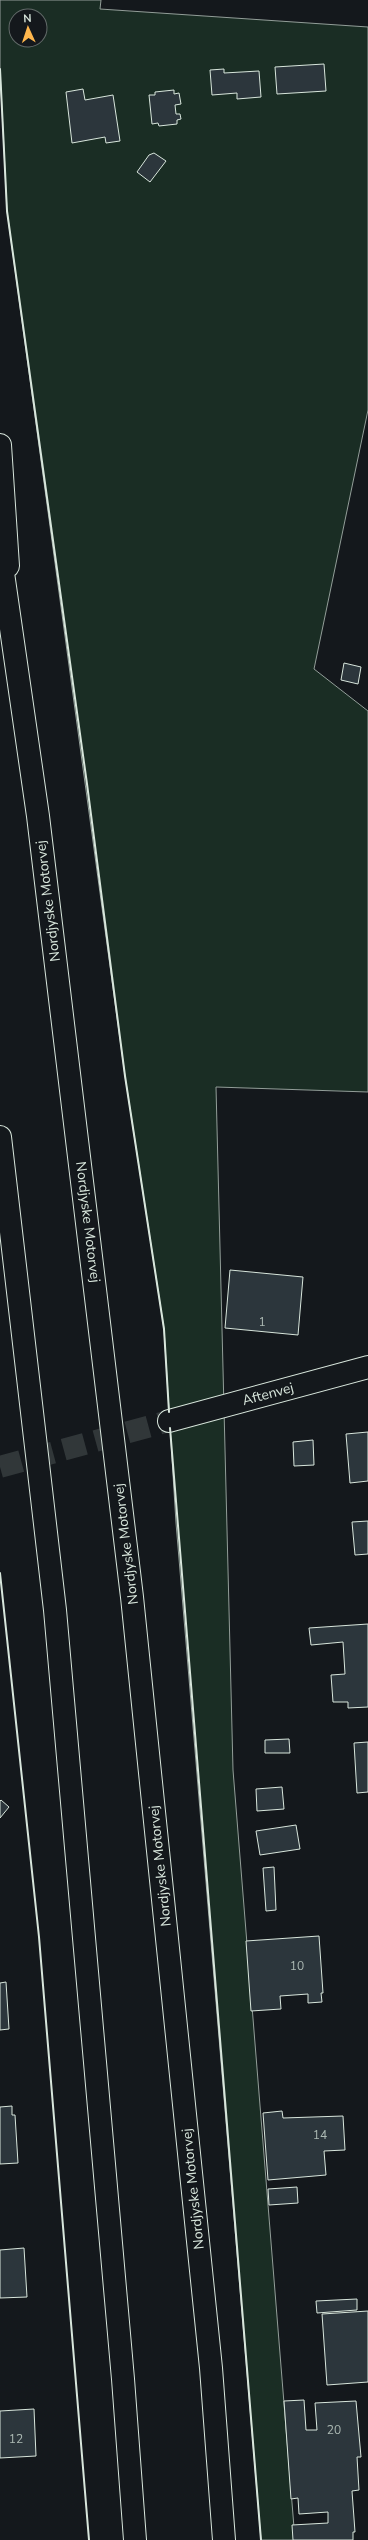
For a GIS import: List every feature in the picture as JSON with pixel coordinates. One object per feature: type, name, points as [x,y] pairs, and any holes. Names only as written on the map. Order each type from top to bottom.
[{"type":"main road","points":[[0,445],[13,639]]},
{"type":"main road","name":"Nordjyske Motorvej","points":[[0,552],[38,816],[132,1597],[211,2368],[224,2540]]},
{"type":"main road","points":[[0,1137],[55,1610],[123,2379],[135,2540]]},
{"type":"main road","name":"Aftenvej","points":[[169,1421],[368,1367]]},
{"type":"green space","points":[[0,0],[101,0],[100,9],[368,27],[368,410],[314,669],[368,711],[368,1092],[216,1087],[233,1770],[295,2540],[261,2540],[176,1523],[164,1329],[125,1076],[7,211],[0,69]]},
{"type":"building","points":[[324,64],[326,91],[277,94],[275,67]]},
{"type":"building","points":[[224,69],[224,73],[259,71],[261,97],[237,99],[237,93],[212,95],[210,70]]},
{"type":"building","points":[[83,89],[85,100],[113,95],[120,141],[106,143],[105,137],[72,143],[66,92]]},
{"type":"building","points":[[174,90],[174,94],[179,93],[181,104],[175,105],[176,114],[180,114],[181,119],[177,120],[177,124],[159,126],[158,123],[152,124],[149,95],[155,95],[155,92]]},
{"type":"building","points":[[154,153],[166,161],[150,182],[137,172],[149,155]]},
{"type":"building","points":[[344,663],[361,667],[358,684],[341,680]]},
{"type":"building","points":[[230,1270],[303,1277],[298,1335],[225,1328]]},
{"type":"building","points":[[368,1432],[368,1481],[350,1483],[346,1434]]},
{"type":"building","points":[[313,1440],[314,1465],[294,1466],[293,1442]]},
{"type":"building","points":[[368,1521],[368,1554],[355,1555],[352,1522]]},
{"type":"building","points":[[368,1624],[368,1707],[348,1708],[348,1702],[333,1702],[331,1675],[345,1674],[343,1642],[311,1645],[309,1628]]},
{"type":"building","points":[[289,1739],[290,1753],[265,1753],[265,1740]]},
{"type":"building","points":[[368,1742],[368,1792],[357,1793],[354,1743]]},
{"type":"building","points":[[282,1787],[284,1809],[257,1811],[256,1789]]},
{"type":"building","points":[[1,1800],[9,1807],[0,1818],[0,1801]]},
{"type":"building","points":[[296,1825],[300,1849],[260,1855],[256,1831]]},
{"type":"building","points":[[274,1867],[276,1910],[266,1911],[263,1868]]},
{"type":"building","points":[[319,1936],[323,1993],[321,1993],[322,2002],[308,2003],[308,1994],[280,1996],[281,2009],[251,2011],[246,1941]]},
{"type":"building","points":[[6,1982],[9,2029],[0,2030],[0,1983]]},
{"type":"building","points":[[12,2106],[12,2115],[15,2115],[18,2163],[0,2164],[0,2107]]},
{"type":"building","points":[[282,2111],[283,2118],[343,2116],[345,2150],[324,2151],[326,2175],[268,2180],[263,2113]]},
{"type":"building","points":[[297,2187],[298,2203],[269,2205],[268,2189]]},
{"type":"building","points":[[24,2248],[27,2297],[0,2298],[0,2250]]},
{"type":"building","points":[[357,2299],[357,2310],[317,2313],[316,2301]]},
{"type":"building","points":[[368,2311],[368,2382],[327,2385],[322,2314]]},
{"type":"building","points":[[304,2400],[306,2430],[317,2430],[315,2403],[356,2401],[361,2457],[357,2457],[359,2490],[352,2491],[355,2532],[353,2532],[353,2540],[293,2540],[292,2525],[328,2523],[328,2512],[299,2514],[298,2498],[291,2499],[284,2401]]},
{"type":"building","points":[[34,2409],[36,2456],[0,2458],[0,2411]]},
{"type":"tunnel","points":[[0,1467],[169,1421]]},
{"type":"wall","points":[[0,69],[7,211],[87,784],[125,1076],[164,1329],[169,1412]]},
{"type":"wall","points":[[170,1428],[261,2540]]},
{"type":"wall","points":[[0,1573],[39,1937],[89,2540]]}]
